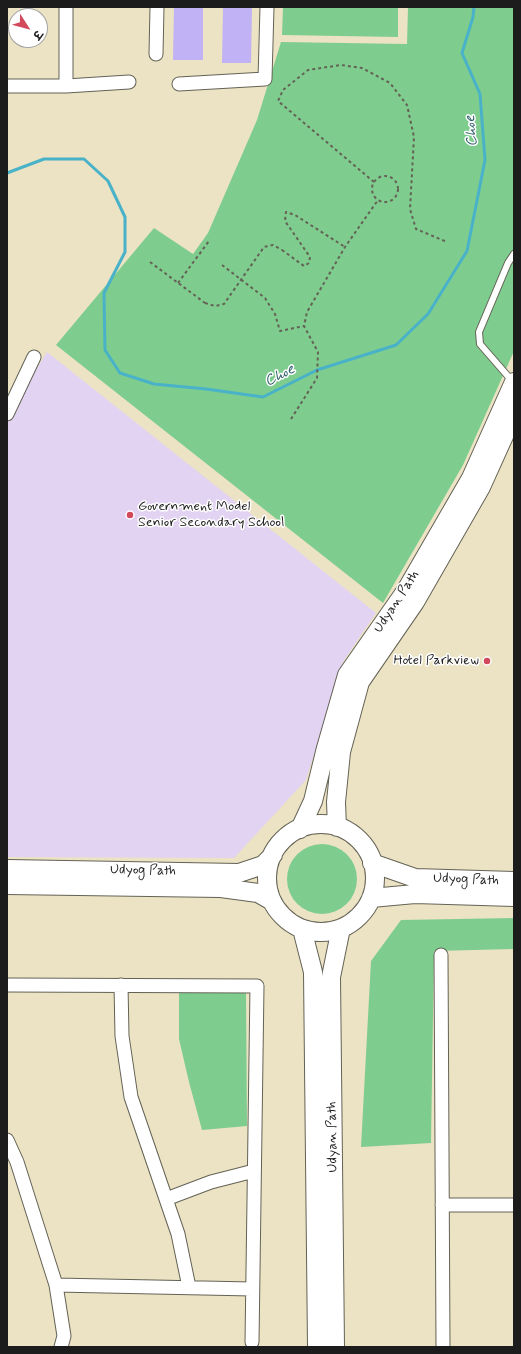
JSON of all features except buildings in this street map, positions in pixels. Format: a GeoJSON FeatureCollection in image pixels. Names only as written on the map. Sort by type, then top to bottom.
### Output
{"type":"FeatureCollection","features":[{"type":"Feature","properties":{"kind":"main road","name":"Udyan Path"},"geometry":{"type":"LineString","coordinates":[[300,829],[313,800],[326,748],[348,676],[405,592],[471,478],[514,383]]}},
{"type":"Feature","properties":{"kind":"main road","name":"Udyan Path"},"geometry":{"type":"LineString","coordinates":[[337,827],[336,802],[341,752],[360,682],[415,602],[481,487],[514,414]]}},
{"type":"Feature","properties":{"kind":"main road"},"geometry":{"type":"LineString","coordinates":[[318,825],[337,827],[349,832],[367,851],[372,863],[375,881],[371,898],[362,913],[356,919],[341,928],[321,932],[302,929],[287,921],[276,909],[272,901],[268,890],[267,878],[273,855],[281,842],[300,829],[318,825]]}},
{"type":"Feature","properties":{"kind":"main road","name":"Udyog Path"},"geometry":{"type":"LineString","coordinates":[[7,869],[239,873],[263,866],[273,855]]}},
{"type":"Feature","properties":{"kind":"main road","name":"Udyog Path"},"geometry":{"type":"LineString","coordinates":[[372,863],[415,878],[514,881]]}},
{"type":"Feature","properties":{"kind":"main road","name":"Udyog Path"},"geometry":{"type":"LineString","coordinates":[[7,885],[221,888],[258,893],[272,901]]}},
{"type":"Feature","properties":{"kind":"main road","name":"Udyog Path"},"geometry":{"type":"LineString","coordinates":[[371,898],[415,894],[514,897]]}},
{"type":"Feature","properties":{"kind":"main road","name":"Udyan Path"},"geometry":{"type":"LineString","coordinates":[[335,1347],[331,977],[341,928]]}},
{"type":"Feature","properties":{"kind":"main road","name":"Udyan Path"},"geometry":{"type":"LineString","coordinates":[[302,929],[313,972],[317,1347]]}},
{"type":"Feature","properties":{"kind":"street"},"geometry":{"type":"LineString","coordinates":[[66,7],[66,86]]}},
{"type":"Feature","properties":{"kind":"street"},"geometry":{"type":"LineString","coordinates":[[156,54],[157,7]]}},
{"type":"Feature","properties":{"kind":"street"},"geometry":{"type":"LineString","coordinates":[[179,84],[264,79],[268,7]]}},
{"type":"Feature","properties":{"kind":"street"},"geometry":{"type":"LineString","coordinates":[[7,86],[66,86],[129,82]]}},
{"type":"Feature","properties":{"kind":"street"},"geometry":{"type":"LineString","coordinates":[[7,414],[34,357]]}},
{"type":"Feature","properties":{"kind":"street"},"geometry":{"type":"LineString","coordinates":[[441,954],[443,1347]]}},
{"type":"Feature","properties":{"kind":"street"},"geometry":{"type":"LineString","coordinates":[[7,985],[257,986],[252,1342]]}},
{"type":"Feature","properties":{"kind":"street"},"geometry":{"type":"LineString","coordinates":[[122,985],[122,1036],[131,1097],[178,1234],[189,1288]]}},
{"type":"Feature","properties":{"kind":"street"},"geometry":{"type":"LineString","coordinates":[[7,1140],[17,1162],[56,1285],[64,1336],[61,1347]]}},
{"type":"Feature","properties":{"kind":"street"},"geometry":{"type":"LineString","coordinates":[[166,1200],[211,1182],[254,1171]]}},
{"type":"Feature","properties":{"kind":"street"},"geometry":{"type":"LineString","coordinates":[[442,1205],[514,1205]]}},
{"type":"Feature","properties":{"kind":"street"},"geometry":{"type":"LineString","coordinates":[[56,1285],[252,1289]]}},
{"type":"Feature","properties":{"kind":"lane"},"geometry":{"type":"LineString","coordinates":[[514,254],[508,262],[479,332],[480,344],[514,383]]}},
{"type":"Feature","properties":{"kind":"path"},"geometry":{"type":"LineString","coordinates":[[374,182],[278,101],[283,90],[308,70],[341,65],[362,68],[390,83],[407,105],[414,137],[410,209],[416,229],[447,242]]}},
{"type":"Feature","properties":{"kind":"path"},"geometry":{"type":"LineString","coordinates":[[381,177],[390,177],[398,187],[394,199],[386,202],[378,200],[373,194],[372,190],[374,182],[381,177]]}},
{"type":"Feature","properties":{"kind":"path"},"geometry":{"type":"LineString","coordinates":[[291,419],[317,378],[318,352],[304,326],[307,312],[344,248],[378,200]]}},
{"type":"Feature","properties":{"kind":"path"},"geometry":{"type":"LineString","coordinates":[[150,262],[205,303],[215,306],[224,304],[264,247],[273,245],[304,266],[309,263],[310,257],[285,221],[286,212],[295,215],[344,248]]}},
{"type":"Feature","properties":{"kind":"path"},"geometry":{"type":"LineString","coordinates":[[178,283],[210,241]]}},
{"type":"Feature","properties":{"kind":"path"},"geometry":{"type":"LineString","coordinates":[[222,265],[265,298],[275,314],[280,331],[304,326]]}},
{"type":"Feature","properties":{"kind":"shaded area","name":"Government Model Senior Secondary School"},"geometry":{"type":"Polygon","coordinates":[[[47,352],[376,613],[343,662],[306,780],[234,858],[7,857],[7,417],[47,352]]]}},
{"type":"Feature","properties":{"kind":"green space"},"geometry":{"type":"Polygon","coordinates":[[[283,7],[398,7],[398,37],[282,35],[283,7]]]}},
{"type":"Feature","properties":{"kind":"green space"},"geometry":{"type":"Polygon","coordinates":[[[408,7],[514,7],[514,351],[463,465],[383,603],[56,345],[154,228],[193,254],[208,233],[257,120],[281,42],[407,44],[408,7]]]}},
{"type":"Feature","properties":{"kind":"green space"},"geometry":{"type":"Polygon","coordinates":[[[315,844],[329,844],[342,850],[351,859],[355,865],[357,879],[355,893],[347,904],[336,912],[329,914],[315,914],[308,912],[297,904],[289,893],[287,886],[287,872],[289,865],[297,854],[308,846],[315,844]]]}},
{"type":"Feature","properties":{"kind":"green space"},"geometry":{"type":"Polygon","coordinates":[[[514,918],[514,949],[434,951],[431,1143],[361,1147],[371,961],[401,920],[514,918]]]}},
{"type":"Feature","properties":{"kind":"green space"},"geometry":{"type":"Polygon","coordinates":[[[179,993],[246,993],[247,1126],[202,1130],[179,1039],[179,993]]]}},
{"type":"Feature","properties":{"kind":"waterway","name":"Choe"},"geometry":{"type":"LineString","coordinates":[[7,173],[44,159],[84,159],[108,181],[125,217],[125,252],[104,293],[105,350],[120,373],[154,384],[263,397],[317,370],[396,345],[428,314],[467,251],[485,160],[480,94],[462,53],[473,17],[474,7]]}},
{"type":"Feature","properties":{"kind":"place","name":"Government Model Senior Secondary School"},"geometry":{"type":"Point","coordinates":[130,515]}},
{"type":"Feature","properties":{"kind":"place","name":"Hotel Parkview"},"geometry":{"type":"Point","coordinates":[487,661]}}]}
